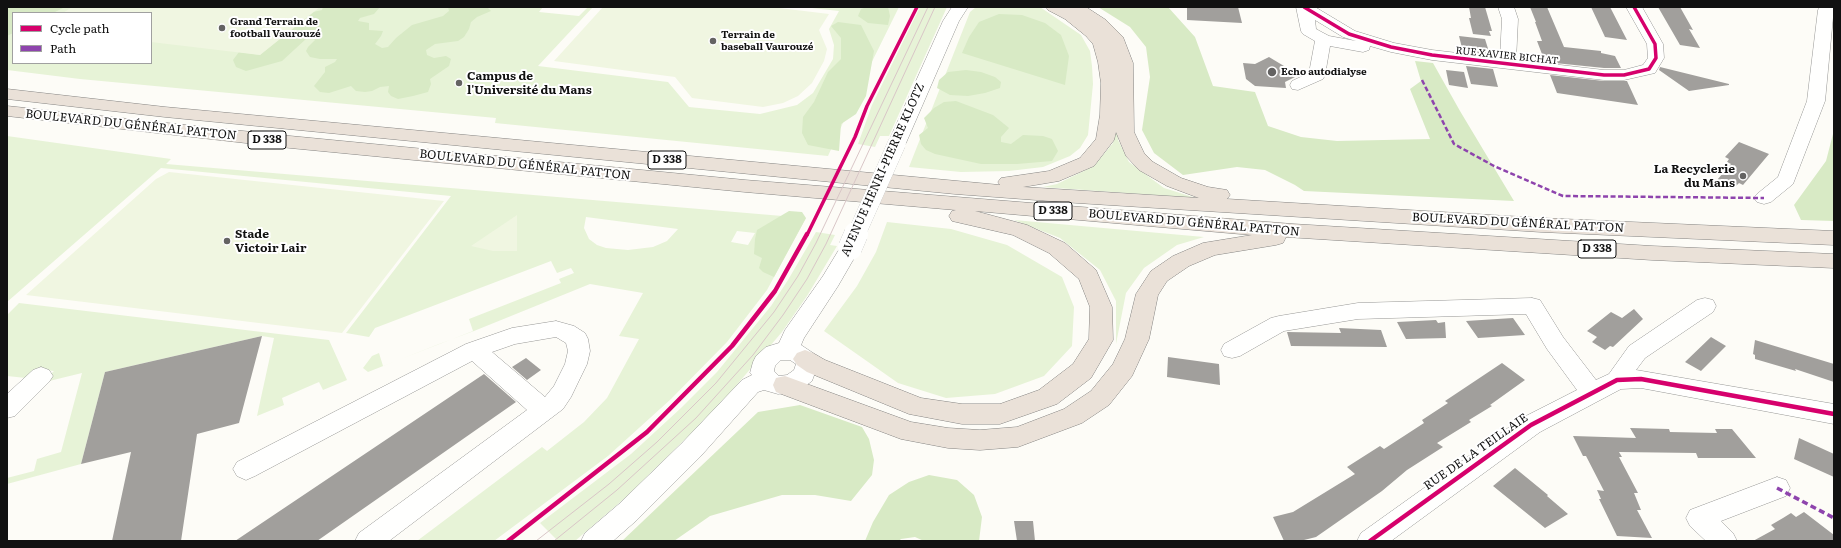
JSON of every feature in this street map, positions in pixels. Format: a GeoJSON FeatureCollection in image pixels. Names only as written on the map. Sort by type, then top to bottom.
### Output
{"type":"FeatureCollection","features":[{"type":"Feature","properties":{"kind":"highway","name":"D 338"},"geometry":{"type":"LineString","coordinates":[[955,188],[1052,177],[1086,162],[1105,140],[1109,115],[1110,83],[1107,62],[1101,44],[1086,28],[1071,16],[1054,7]]}},
{"type":"Feature","properties":{"kind":"highway","name":"D 338"},"geometry":{"type":"LineString","coordinates":[[1075,7],[1100,23],[1117,41],[1124,63],[1125,132],[1136,156],[1146,166],[1174,182],[1205,193],[1233,197],[1281,202],[1494,216],[1541,225]]}},
{"type":"Feature","properties":{"kind":"highway","name":"BOULEVARD DU GÉNÉRAL PATTON"},"geometry":{"type":"LineString","coordinates":[[7,94],[165,112],[955,188],[1092,198],[1541,225],[1834,238]]}},
{"type":"Feature","properties":{"kind":"highway","name":"BOULEVARD DU GÉNÉRAL PATTON"},"geometry":{"type":"LineString","coordinates":[[7,111],[75,120],[745,186],[1285,230],[1652,253],[1834,260]]}},
{"type":"Feature","properties":{"kind":"highway"},"geometry":{"type":"LineString","coordinates":[[7,120],[43,123],[75,120]]}},
{"type":"Feature","properties":{"kind":"highway","name":"D 338"},"geometry":{"type":"LineString","coordinates":[[745,186],[783,198],[974,218],[1020,230],[1057,248],[1088,275],[1101,307],[1101,340],[1082,371],[1048,397],[1000,414],[962,414],[918,407],[816,366],[796,355]]}},
{"type":"Feature","properties":{"kind":"highway","name":"D 338"},"geometry":{"type":"LineString","coordinates":[[775,382],[910,432],[948,438],[980,440],[1018,436],[1073,416],[1100,398],[1123,369],[1137,339],[1147,294],[1159,276],[1181,260],[1211,248],[1279,238],[1361,235]]}},
{"type":"Feature","properties":{"kind":"street","name":"AVENUE HENRI-PIERRE KLOTZ"},"geometry":{"type":"LineString","coordinates":[[594,541],[628,512],[692,450],[750,386],[775,382],[793,383],[804,375],[807,370],[796,355],[792,336],[831,281],[850,248],[951,21],[960,7]]}},
{"type":"Feature","properties":{"kind":"street","name":"RUE XAVIER BICHAT"},"geometry":{"type":"LineString","coordinates":[[1304,7],[1349,34],[1391,47],[1432,55],[1604,75],[1624,75],[1649,69],[1656,58],[1655,44],[1634,7]]}},
{"type":"Feature","properties":{"kind":"street","name":"RUE XAVIER BICHAT"},"geometry":{"type":"LineString","coordinates":[[1304,7],[1309,31],[1322,39],[1360,47],[1391,47]]}},
{"type":"Feature","properties":{"kind":"street"},"geometry":{"type":"LineString","coordinates":[[1506,7],[1510,19],[1508,63]]}},
{"type":"Feature","properties":{"kind":"street"},"geometry":{"type":"LineString","coordinates":[[1764,198],[1786,180],[1816,101],[1826,10],[1829,7]]}},
{"type":"Feature","properties":{"kind":"street"},"geometry":{"type":"LineString","coordinates":[[1298,85],[1317,75],[1322,39]]}},
{"type":"Feature","properties":{"kind":"street"},"geometry":{"type":"LineString","coordinates":[[1232,350],[1279,324],[1358,311],[1532,306],[1555,343],[1592,392]]}},
{"type":"Feature","properties":{"kind":"street"},"geometry":{"type":"LineString","coordinates":[[1617,380],[1637,352],[1705,306]]}},
{"type":"Feature","properties":{"kind":"street"},"geometry":{"type":"LineString","coordinates":[[246,469],[474,350],[528,332],[556,329],[572,335],[577,339],[579,345],[576,364],[563,391],[555,402],[545,411],[368,541]]}},
{"type":"Feature","properties":{"kind":"street"},"geometry":{"type":"LineString","coordinates":[[474,350],[545,411]]}},
{"type":"Feature","properties":{"kind":"street"},"geometry":{"type":"LineString","coordinates":[[775,382],[762,374],[764,362],[774,353],[796,355]]}},
{"type":"Feature","properties":{"kind":"street"},"geometry":{"type":"LineString","coordinates":[[7,409],[41,376]]}},
{"type":"Feature","properties":{"kind":"street","name":"RUE DE LA TEILLAIE"},"geometry":{"type":"LineString","coordinates":[[1370,541],[1531,425],[1617,380],[1641,379],[1834,414]]}},
{"type":"Feature","properties":{"kind":"street"},"geometry":{"type":"LineString","coordinates":[[1724,541],[1699,518],[1777,488]]}},
{"type":"Feature","properties":{"kind":"green space","name":"Campus de l'Université du Mans"},"geometry":{"type":"Polygon","coordinates":[[[7,7],[543,7],[539,12],[579,16],[588,7],[593,7],[538,66],[668,82],[689,107],[760,114],[797,105],[813,93],[833,59],[834,45],[829,29],[839,11],[803,7],[899,7],[856,94],[828,156],[495,123],[496,118],[80,79],[7,70],[7,7]]]}},
{"type":"Feature","properties":{"kind":"green space"},"geometry":{"type":"Polygon","coordinates":[[[7,7],[65,7],[55,12],[12,12],[12,34],[7,36],[7,7]]]}},
{"type":"Feature","properties":{"kind":"green space","name":"Grand Terrain de football Vaurouzé"},"geometry":{"type":"Polygon","coordinates":[[[72,7],[320,7],[260,55],[152,42],[152,12],[64,12],[72,7]]]}},
{"type":"Feature","properties":{"kind":"green space"},"geometry":{"type":"Polygon","coordinates":[[[323,7],[380,7],[374,14],[360,18],[358,21],[369,23],[369,30],[383,31],[375,44],[382,48],[388,47],[396,38],[412,25],[443,16],[449,11],[448,7],[487,7],[491,11],[477,17],[471,22],[464,37],[458,41],[435,44],[426,50],[427,55],[434,58],[446,56],[451,59],[449,66],[430,79],[431,84],[428,92],[413,96],[398,99],[391,96],[388,92],[389,86],[380,87],[372,91],[365,92],[356,91],[351,86],[329,93],[320,92],[314,86],[325,72],[325,67],[335,62],[337,59],[320,59],[310,57],[306,51],[315,40],[313,38],[307,38],[282,61],[246,71],[236,67],[233,60],[239,52],[260,55],[313,12],[322,10],[323,7]]]}},
{"type":"Feature","properties":{"kind":"green space"},"geometry":{"type":"Polygon","coordinates":[[[603,7],[771,7],[829,14],[819,30],[827,49],[824,61],[812,83],[798,96],[783,103],[763,107],[692,98],[675,77],[554,61],[603,7]]]}},
{"type":"Feature","properties":{"kind":"green space"},"geometry":{"type":"Polygon","coordinates":[[[867,7],[888,7],[890,16],[888,25],[868,23],[858,16],[861,9],[867,7]]]}},
{"type":"Feature","properties":{"kind":"green space"},"geometry":{"type":"Polygon","coordinates":[[[920,7],[947,7],[889,136],[880,136],[875,147],[858,144],[872,105],[920,7]]]}},
{"type":"Feature","properties":{"kind":"green space"},"geometry":{"type":"Polygon","coordinates":[[[976,7],[1040,7],[1081,35],[1090,51],[1093,84],[1088,135],[1080,148],[1070,156],[1043,167],[1009,171],[961,172],[909,167],[970,12],[976,7]]]}},
{"type":"Feature","properties":{"kind":"green space"},"geometry":{"type":"Polygon","coordinates":[[[1098,7],[1168,7],[1195,37],[1213,86],[1255,92],[1268,126],[1301,137],[1337,141],[1430,139],[1410,89],[1421,81],[1415,61],[1433,63],[1514,201],[1304,191],[1265,170],[1237,167],[1183,175],[1154,153],[1142,130],[1150,77],[1146,47],[1130,27],[1098,7]]]}},
{"type":"Feature","properties":{"kind":"green space"},"geometry":{"type":"Polygon","coordinates":[[[999,14],[1022,15],[1045,23],[1061,35],[1069,56],[1065,85],[962,53],[969,37],[979,22],[999,14]]]}},
{"type":"Feature","properties":{"kind":"green space"},"geometry":{"type":"Polygon","coordinates":[[[838,22],[861,25],[874,51],[866,96],[856,114],[841,124],[839,151],[808,145],[802,133],[803,117],[814,102],[828,72],[841,59],[841,38],[831,26],[838,22]]]}},
{"type":"Feature","properties":{"kind":"green space"},"geometry":{"type":"Polygon","coordinates":[[[966,70],[981,72],[995,77],[1001,82],[1000,88],[985,93],[968,96],[950,95],[937,88],[939,80],[948,72],[966,70]]]}},
{"type":"Feature","properties":{"kind":"green space"},"geometry":{"type":"Polygon","coordinates":[[[956,101],[993,115],[1009,128],[1001,137],[1001,142],[1011,144],[1023,135],[1043,136],[1052,139],[1058,151],[1052,161],[1017,164],[981,164],[935,154],[926,150],[921,144],[919,135],[928,128],[924,118],[934,108],[944,102],[956,101]]]}},
{"type":"Feature","properties":{"kind":"green space"},"geometry":{"type":"Polygon","coordinates":[[[1116,117],[1118,140],[1129,162],[1164,188],[1196,198],[1043,187],[1057,184],[1094,166],[1113,143],[1116,117]]]}},
{"type":"Feature","properties":{"kind":"green space"},"geometry":{"type":"Polygon","coordinates":[[[1834,130],[1834,221],[1801,220],[1794,205],[1826,161],[1834,130]]]}},
{"type":"Feature","properties":{"kind":"green space"},"geometry":{"type":"Polygon","coordinates":[[[7,136],[171,159],[166,164],[806,218],[767,290],[727,342],[671,399],[608,456],[494,541],[417,541],[542,447],[547,451],[584,422],[607,398],[639,339],[619,336],[643,293],[590,284],[474,331],[452,339],[473,331],[469,319],[561,283],[559,279],[574,273],[571,268],[557,273],[551,261],[375,328],[369,337],[346,333],[451,196],[161,168],[7,302],[7,136]],[[586,217],[584,228],[589,239],[597,245],[606,248],[628,250],[653,247],[667,241],[678,229],[586,217]],[[737,231],[731,242],[748,245],[755,233],[737,231]]]}},
{"type":"Feature","properties":{"kind":"green space"},"geometry":{"type":"Polygon","coordinates":[[[169,172],[444,201],[342,333],[26,295],[156,179],[169,172]]]}},
{"type":"Feature","properties":{"kind":"green space"},"geometry":{"type":"Polygon","coordinates":[[[789,211],[802,212],[806,218],[774,277],[763,272],[759,268],[762,258],[754,254],[757,230],[789,211]]]}},
{"type":"Feature","properties":{"kind":"green space"},"geometry":{"type":"Polygon","coordinates":[[[517,215],[517,251],[493,251],[471,246],[517,215]]]}},
{"type":"Feature","properties":{"kind":"green space"},"geometry":{"type":"Polygon","coordinates":[[[1014,220],[1204,237],[1177,245],[1144,268],[1126,293],[1116,344],[1116,301],[1100,270],[1060,238],[1014,220]]]}},
{"type":"Feature","properties":{"kind":"green space"},"geometry":{"type":"Polygon","coordinates":[[[887,222],[951,229],[1007,245],[1062,277],[1074,307],[1072,346],[1044,376],[995,394],[946,398],[898,383],[824,331],[857,286],[876,252],[887,222]]]}},
{"type":"Feature","properties":{"kind":"green space"},"geometry":{"type":"Polygon","coordinates":[[[816,232],[835,235],[830,245],[837,246],[807,296],[782,332],[717,408],[625,498],[575,541],[558,541],[540,523],[631,454],[681,408],[717,372],[771,306],[816,232]]]}},
{"type":"Feature","properties":{"kind":"green space"},"geometry":{"type":"Polygon","coordinates":[[[19,303],[329,340],[347,380],[323,390],[319,382],[282,398],[284,405],[257,416],[274,338],[262,336],[105,372],[81,464],[7,484],[7,478],[34,471],[37,459],[61,452],[82,373],[41,383],[54,371],[36,369],[26,378],[7,376],[7,315],[19,303]]]}},
{"type":"Feature","properties":{"kind":"green space"},"geometry":{"type":"Polygon","coordinates":[[[379,353],[383,366],[368,372],[363,368],[372,356],[379,353]]]}},
{"type":"Feature","properties":{"kind":"green space"},"geometry":{"type":"Polygon","coordinates":[[[800,405],[862,427],[869,439],[874,460],[872,475],[851,501],[815,495],[782,495],[710,516],[674,541],[622,541],[758,412],[800,405]]]}},
{"type":"Feature","properties":{"kind":"green space"},"geometry":{"type":"Polygon","coordinates":[[[929,475],[957,480],[974,495],[982,517],[979,541],[924,541],[915,537],[901,539],[899,541],[865,541],[873,522],[889,495],[909,482],[929,475]]]}},
{"type":"Feature","properties":{"kind":"building"},"geometry":{"type":"Polygon","coordinates":[[[1187,7],[1238,7],[1242,23],[1187,20],[1187,7]]]}},
{"type":"Feature","properties":{"kind":"building"},"geometry":{"type":"Polygon","coordinates":[[[1469,7],[1485,7],[1492,31],[1489,31],[1491,36],[1473,34],[1469,18],[1471,18],[1469,7]]]}},
{"type":"Feature","properties":{"kind":"building"},"geometry":{"type":"Polygon","coordinates":[[[1530,7],[1547,7],[1564,47],[1601,51],[1601,53],[1615,56],[1621,68],[1604,68],[1545,62],[1537,41],[1542,41],[1530,7]]]}},
{"type":"Feature","properties":{"kind":"building"},"geometry":{"type":"Polygon","coordinates":[[[1591,7],[1610,7],[1627,40],[1605,37],[1591,7]]]}},
{"type":"Feature","properties":{"kind":"building"},"geometry":{"type":"Polygon","coordinates":[[[1658,7],[1680,7],[1693,30],[1689,29],[1700,48],[1680,45],[1658,7]]]}},
{"type":"Feature","properties":{"kind":"building"},"geometry":{"type":"Polygon","coordinates":[[[1459,36],[1485,39],[1490,55],[1463,52],[1459,36]]]}},
{"type":"Feature","properties":{"kind":"building"},"geometry":{"type":"Polygon","coordinates":[[[1269,57],[1299,75],[1285,82],[1286,88],[1255,86],[1246,79],[1243,63],[1255,64],[1269,57]]]}},
{"type":"Feature","properties":{"kind":"building"},"geometry":{"type":"Polygon","coordinates":[[[1466,66],[1493,69],[1498,87],[1471,84],[1466,66]]]}},
{"type":"Feature","properties":{"kind":"building"},"geometry":{"type":"Polygon","coordinates":[[[1660,67],[1729,85],[1689,91],[1659,70],[1660,67]]]}},
{"type":"Feature","properties":{"kind":"building"},"geometry":{"type":"Polygon","coordinates":[[[1446,70],[1464,72],[1468,88],[1449,85],[1446,70]]]}},
{"type":"Feature","properties":{"kind":"building"},"geometry":{"type":"Polygon","coordinates":[[[1550,75],[1604,81],[1627,81],[1638,105],[1557,93],[1550,75]]]}},
{"type":"Feature","properties":{"kind":"building"},"geometry":{"type":"Polygon","coordinates":[[[1739,142],[1769,154],[1743,185],[1739,183],[1735,187],[1717,180],[1731,164],[1727,162],[1729,159],[1725,157],[1739,142]]]}},
{"type":"Feature","properties":{"kind":"building"},"geometry":{"type":"Polygon","coordinates":[[[1634,309],[1643,319],[1613,347],[1610,346],[1605,350],[1592,342],[1597,337],[1587,331],[1611,312],[1622,318],[1634,309]]]}},
{"type":"Feature","properties":{"kind":"building"},"geometry":{"type":"Polygon","coordinates":[[[1513,318],[1525,335],[1478,338],[1466,321],[1513,318]]]}},
{"type":"Feature","properties":{"kind":"building"},"geometry":{"type":"Polygon","coordinates":[[[1436,320],[1438,323],[1445,322],[1446,338],[1406,339],[1397,322],[1436,320]]]}},
{"type":"Feature","properties":{"kind":"building"},"geometry":{"type":"Polygon","coordinates":[[[1339,328],[1381,330],[1387,347],[1291,346],[1287,332],[1341,333],[1339,328]]]}},
{"type":"Feature","properties":{"kind":"building"},"geometry":{"type":"Polygon","coordinates":[[[262,336],[239,423],[197,434],[181,541],[112,541],[131,452],[81,464],[105,372],[262,336]]]}},
{"type":"Feature","properties":{"kind":"building"},"geometry":{"type":"Polygon","coordinates":[[[1711,337],[1726,346],[1701,371],[1685,362],[1711,337]]]}},
{"type":"Feature","properties":{"kind":"building"},"geometry":{"type":"Polygon","coordinates":[[[1755,340],[1834,364],[1834,382],[1795,369],[1796,371],[1755,359],[1755,355],[1753,354],[1755,340]]]}},
{"type":"Feature","properties":{"kind":"building"},"geometry":{"type":"Polygon","coordinates":[[[1168,357],[1219,364],[1220,385],[1167,377],[1168,357]]]}},
{"type":"Feature","properties":{"kind":"building"},"geometry":{"type":"Polygon","coordinates":[[[526,358],[541,370],[527,380],[512,367],[526,358]]]}},
{"type":"Feature","properties":{"kind":"building"},"geometry":{"type":"Polygon","coordinates":[[[1502,363],[1525,380],[1490,405],[1492,406],[1469,420],[1471,422],[1437,443],[1443,447],[1407,470],[1382,491],[1316,537],[1300,541],[1284,541],[1273,517],[1293,512],[1355,474],[1347,467],[1380,446],[1384,449],[1424,423],[1422,420],[1448,403],[1445,401],[1502,363]]]}},
{"type":"Feature","properties":{"kind":"building"},"geometry":{"type":"Polygon","coordinates":[[[484,374],[516,402],[317,541],[235,541],[484,374]]]}},
{"type":"Feature","properties":{"kind":"building"},"geometry":{"type":"Polygon","coordinates":[[[1630,428],[1669,429],[1670,432],[1717,433],[1715,429],[1732,429],[1756,458],[1698,458],[1696,453],[1619,452],[1622,457],[1619,457],[1638,493],[1634,493],[1641,510],[1637,510],[1652,538],[1617,536],[1599,499],[1601,499],[1597,490],[1604,491],[1586,456],[1583,456],[1573,436],[1636,438],[1630,428]]]}},
{"type":"Feature","properties":{"kind":"building"},"geometry":{"type":"Polygon","coordinates":[[[1799,438],[1834,454],[1834,477],[1794,459],[1799,438]]]}},
{"type":"Feature","properties":{"kind":"building"},"geometry":{"type":"Polygon","coordinates":[[[1515,468],[1548,495],[1547,496],[1568,514],[1545,528],[1493,486],[1515,468]]]}},
{"type":"Feature","properties":{"kind":"building"},"geometry":{"type":"Polygon","coordinates":[[[1804,512],[1834,535],[1834,541],[1753,541],[1775,529],[1771,525],[1791,513],[1796,517],[1804,512]]]}},
{"type":"Feature","properties":{"kind":"building"},"geometry":{"type":"Polygon","coordinates":[[[1014,521],[1033,521],[1035,541],[1017,541],[1014,521]]]}},
{"type":"Feature","properties":{"kind":"tram line"},"geometry":{"type":"LineString","coordinates":[[536,541],[609,484],[657,442],[716,383],[774,312],[798,276],[816,243],[928,7]]}},
{"type":"Feature","properties":{"kind":"tram line"},"geometry":{"type":"LineString","coordinates":[[554,541],[617,490],[696,418],[753,355],[783,315],[807,279],[826,244],[935,7]]}},
{"type":"Feature","properties":{"kind":"marked path"},"geometry":{"type":"LineString","coordinates":[[1422,80],[1454,144],[1494,166],[1563,196],[1764,198]]}},
{"type":"Feature","properties":{"kind":"marked path"},"geometry":{"type":"LineString","coordinates":[[1777,488],[1834,518]]}},
{"type":"Feature","properties":{"kind":"cycle path"},"geometry":{"type":"LineString","coordinates":[[508,541],[647,432],[732,346],[775,291],[804,241],[855,137],[867,106],[917,7]]}},
{"type":"Feature","properties":{"kind":"cycle path"},"geometry":{"type":"LineString","coordinates":[[1304,7],[1349,34],[1391,47],[1432,55],[1604,75],[1624,75],[1649,69],[1656,58],[1655,44],[1634,7]]}},
{"type":"Feature","properties":{"kind":"cycle path"},"geometry":{"type":"LineString","coordinates":[[1370,541],[1531,425],[1617,380],[1641,379],[1834,414]]}},
{"type":"Feature","properties":{"kind":"place","name":"Grand Terrain de football Vaurouzé"},"geometry":{"type":"Point","coordinates":[222,28]}},
{"type":"Feature","properties":{"kind":"place","name":"Terrain de baseball Vaurouzé"},"geometry":{"type":"Point","coordinates":[713,41]}},
{"type":"Feature","properties":{"kind":"place","name":"Echo autodialyse"},"geometry":{"type":"Point","coordinates":[1272,72]}},
{"type":"Feature","properties":{"kind":"place","name":"Campus de l'Université du Mans"},"geometry":{"type":"Point","coordinates":[459,83]}},
{"type":"Feature","properties":{"kind":"place","name":"La Recyclerie du Mans"},"geometry":{"type":"Point","coordinates":[1743,176]}},
{"type":"Feature","properties":{"kind":"place","name":"Stade Victoir Lair"},"geometry":{"type":"Point","coordinates":[227,241]}}]}
